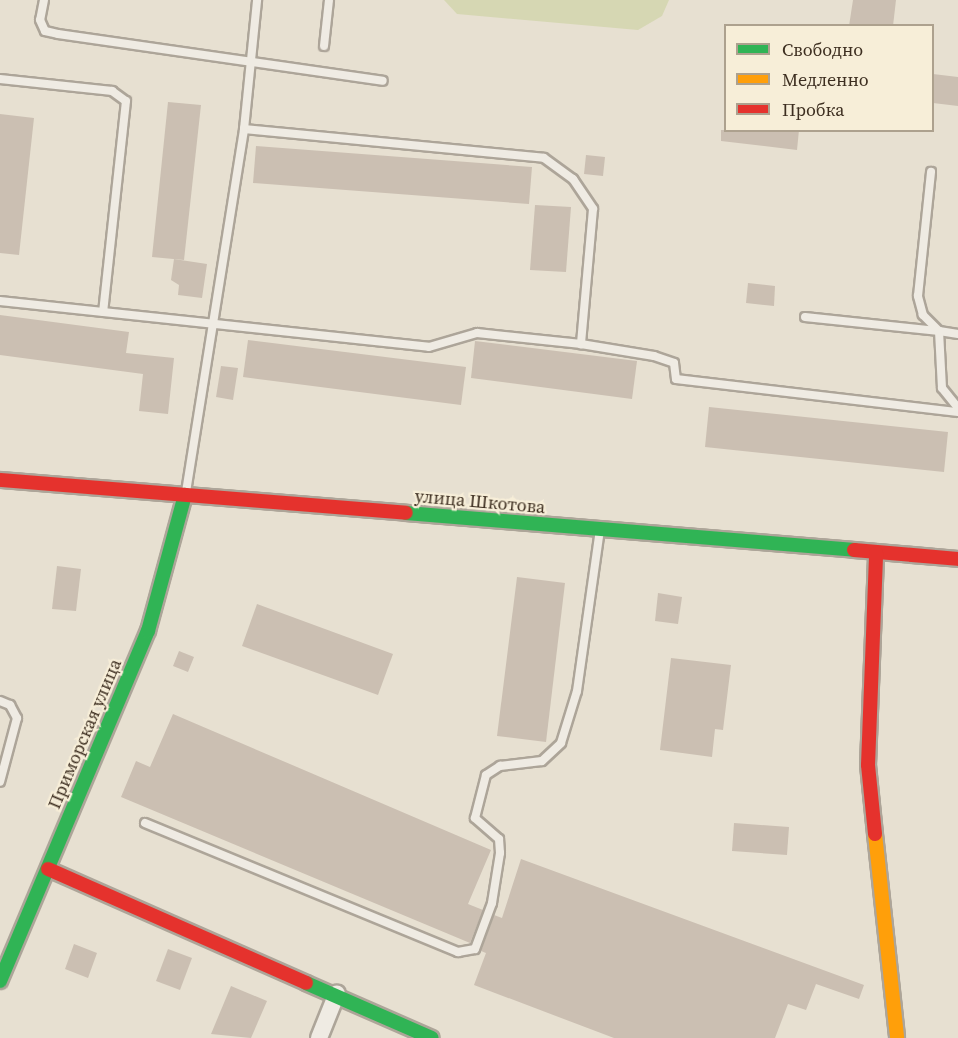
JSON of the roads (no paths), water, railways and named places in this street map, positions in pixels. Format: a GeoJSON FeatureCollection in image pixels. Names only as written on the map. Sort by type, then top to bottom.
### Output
{"type":"FeatureCollection","features":[{"type":"Feature","properties":{"kind":"street","name":"улица Шкотова"},"geometry":{"type":"LineString","coordinates":[[0,480],[958,560]]}},
{"type":"Feature","properties":{"kind":"street","name":"Приморская улица"},"geometry":{"type":"LineString","coordinates":[[0,981],[6,951],[48,869],[148,631],[185,495]]}},
{"type":"Feature","properties":{"kind":"street"},"geometry":{"type":"LineString","coordinates":[[876,553],[868,765],[897,1038]]}},
{"type":"Feature","properties":{"kind":"street"},"geometry":{"type":"LineString","coordinates":[[48,869],[337,993],[432,1038]]}},
{"type":"Feature","properties":{"kind":"street"},"geometry":{"type":"LineString","coordinates":[[319,1038],[337,993]]}},
{"type":"Feature","properties":{"kind":"lane"},"geometry":{"type":"LineString","coordinates":[[44,0],[40,20],[45,31],[383,81]]}},
{"type":"Feature","properties":{"kind":"lane"},"geometry":{"type":"LineString","coordinates":[[185,495],[208,325],[244,129],[248,61],[257,0]]}},
{"type":"Feature","properties":{"kind":"lane"},"geometry":{"type":"LineString","coordinates":[[324,46],[329,0]]}},
{"type":"Feature","properties":{"kind":"lane"},"geometry":{"type":"LineString","coordinates":[[0,80],[112,91],[126,101],[103,312]]}},
{"type":"Feature","properties":{"kind":"lane"},"geometry":{"type":"LineString","coordinates":[[244,129],[544,158],[573,179],[593,209],[581,344]]}},
{"type":"Feature","properties":{"kind":"lane"},"geometry":{"type":"LineString","coordinates":[[931,172],[918,296],[923,315],[939,331],[942,388],[958,410]]}},
{"type":"Feature","properties":{"kind":"lane"},"geometry":{"type":"LineString","coordinates":[[0,301],[429,347],[477,333],[581,344],[654,356],[674,363],[676,379],[958,410]]}},
{"type":"Feature","properties":{"kind":"lane"},"geometry":{"type":"LineString","coordinates":[[805,317],[958,334]]}},
{"type":"Feature","properties":{"kind":"lane"},"geometry":{"type":"LineString","coordinates":[[144,823],[458,952],[475,949],[492,903],[500,853],[500,839],[475,818],[486,775],[500,766],[542,760],[561,743],[577,691],[600,530]]}},
{"type":"Feature","properties":{"kind":"lane"},"geometry":{"type":"LineString","coordinates":[[0,701],[10,705],[17,718],[0,782]]}}]}
